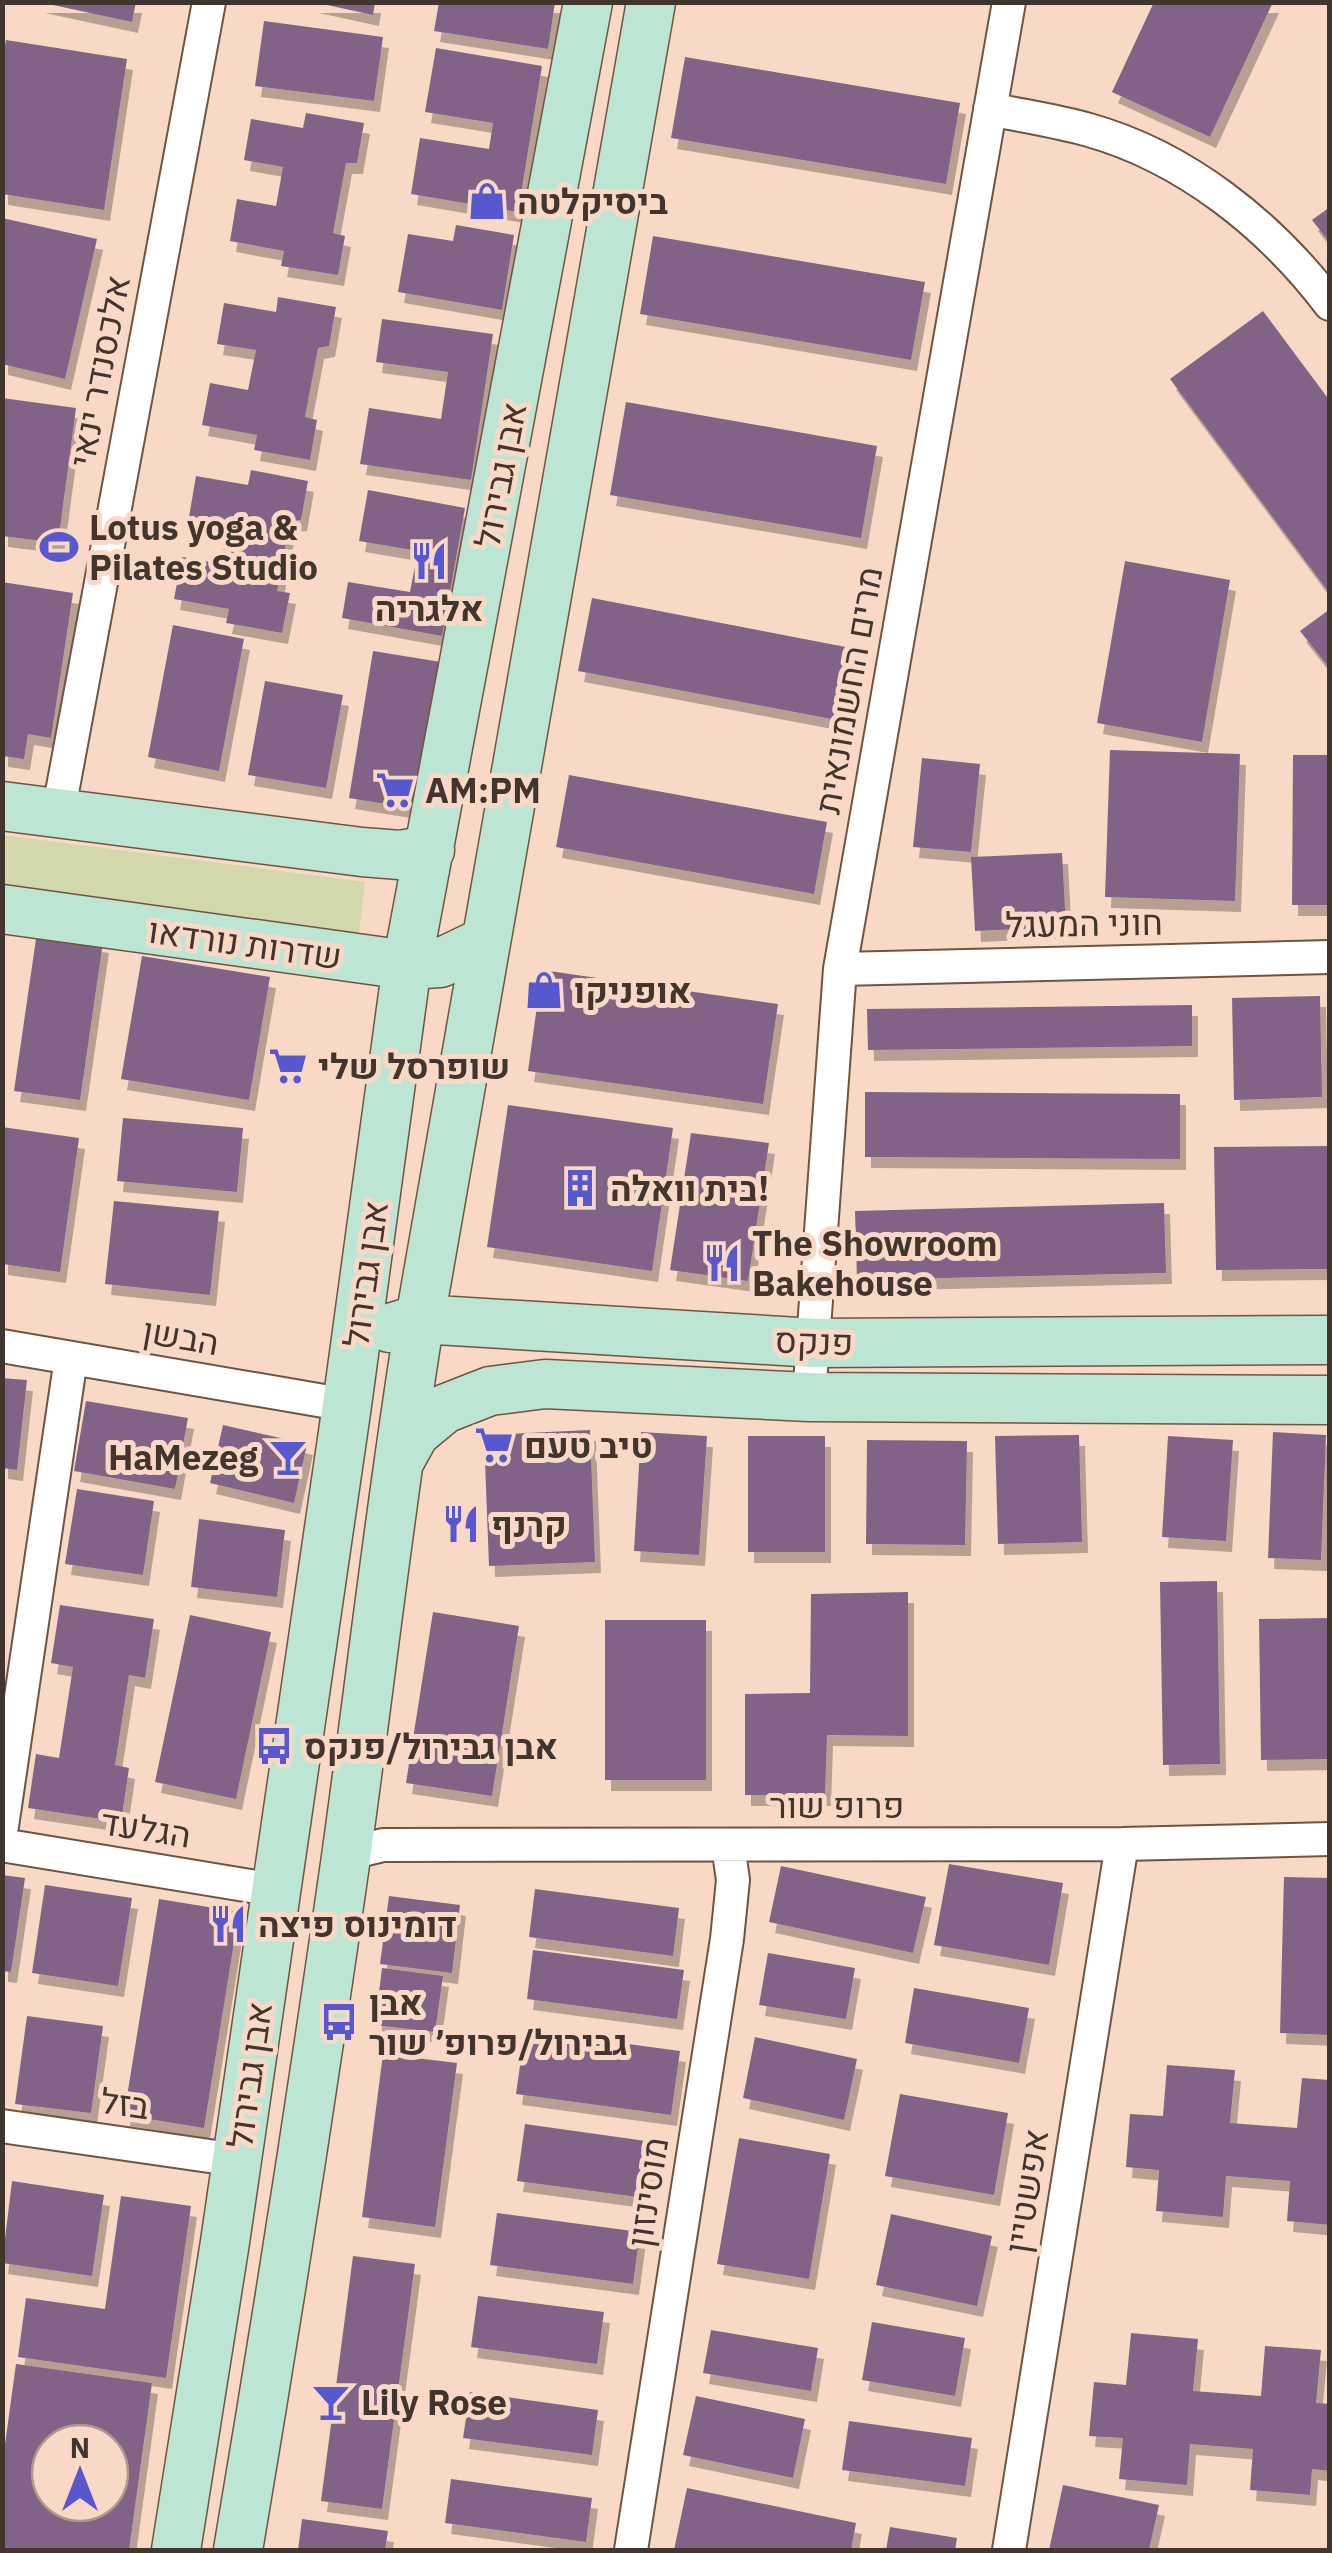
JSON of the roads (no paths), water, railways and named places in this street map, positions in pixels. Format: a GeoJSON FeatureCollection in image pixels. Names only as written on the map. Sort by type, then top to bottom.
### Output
{"type":"FeatureCollection","features":[{"type":"Feature","properties":{"kind":"main road","name":"אבן גבירול"},"geometry":{"type":"LineString","coordinates":[[176,2550],[237,2160],[407,965],[588,2]]}},
{"type":"Feature","properties":{"kind":"main road","name":"אבן גבירול"},"geometry":{"type":"LineString","coordinates":[[238,2550],[288,2255],[346,1854],[396,1467],[650,2]]}},
{"type":"Feature","properties":{"kind":"main road"},"geometry":{"type":"LineString","coordinates":[[2,806],[362,852],[400,855],[430,850]]}},
{"type":"Feature","properties":{"kind":"main road","name":"שדרות נורדאו"},"geometry":{"type":"LineString","coordinates":[[2,909],[407,965],[440,963],[484,942]]}},
{"type":"Feature","properties":{"kind":"main road","name":"פנקס"},"geometry":{"type":"LineString","coordinates":[[347,1404],[376,1341],[389,1328],[420,1319],[815,1343],[1330,1340]]}},
{"type":"Feature","properties":{"kind":"main road","name":"פנקס"},"geometry":{"type":"LineString","coordinates":[[396,1467],[415,1433],[428,1420],[464,1399],[510,1387],[584,1384],[809,1397],[1330,1400]]}},
{"type":"Feature","properties":{"kind":"street","name":"אלכסנדר ינאי"},"geometry":{"type":"LineString","coordinates":[[58,814],[208,2]]}},
{"type":"Feature","properties":{"kind":"street","name":"מרים החשמונאית"},"geometry":{"type":"LineString","coordinates":[[809,1397],[840,970],[1009,2]]}},
{"type":"Feature","properties":{"kind":"street"},"geometry":{"type":"LineString","coordinates":[[990,109],[1090,130],[1159,156],[1234,204],[1311,279],[1330,304]]}},
{"type":"Feature","properties":{"kind":"street","name":"חוני המעגל"},"geometry":{"type":"LineString","coordinates":[[840,970],[1330,957]]}},
{"type":"Feature","properties":{"kind":"street","name":"הבשן"},"geometry":{"type":"LineString","coordinates":[[2,1346],[347,1404]]}},
{"type":"Feature","properties":{"kind":"street"},"geometry":{"type":"LineString","coordinates":[[2,1826],[14,1671],[71,1358]]}},
{"type":"Feature","properties":{"kind":"street","name":"פרופ שור"},"geometry":{"type":"LineString","coordinates":[[346,1854],[384,1846],[1122,1844],[1330,1839]]}},
{"type":"Feature","properties":{"kind":"street","name":"אפשטיין"},"geometry":{"type":"LineString","coordinates":[[1008,2550],[1122,1844]]}},
{"type":"Feature","properties":{"kind":"street","name":"הגלעד"},"geometry":{"type":"LineString","coordinates":[[2,1845],[276,1890]]}},
{"type":"Feature","properties":{"kind":"street","name":"מוסינזון"},"geometry":{"type":"LineString","coordinates":[[631,2550],[727,1940],[733,1880],[728,1845]]}},
{"type":"Feature","properties":{"kind":"street","name":"בזל"},"geometry":{"type":"LineString","coordinates":[[2,2126],[237,2160]]}},
{"type":"Feature","properties":{"kind":"place","name":"ביסיקלטה"},"geometry":{"type":"Point","coordinates":[487,201]}},
{"type":"Feature","properties":{"kind":"place","name":"Lotus yoga & Pilates Studio"},"geometry":{"type":"Point","coordinates":[59,547]}},
{"type":"Feature","properties":{"kind":"place","name":"אלגריה"},"geometry":{"type":"Point","coordinates":[429,561]}},
{"type":"Feature","properties":{"kind":"place","name":"AM:PM"},"geometry":{"type":"Point","coordinates":[395,790]}},
{"type":"Feature","properties":{"kind":"place","name":"אופניקו"},"geometry":{"type":"Point","coordinates":[544,990]}},
{"type":"Feature","properties":{"kind":"place","name":"שופרסל שלי"},"geometry":{"type":"Point","coordinates":[288,1066]}},
{"type":"Feature","properties":{"kind":"place","name":"בית וואלה!"},"geometry":{"type":"Point","coordinates":[580,1188]}},
{"type":"Feature","properties":{"kind":"place","name":"The Showroom Bakehouse"},"geometry":{"type":"Point","coordinates":[722,1263]}},
{"type":"Feature","properties":{"kind":"place","name":"טיב טעם"},"geometry":{"type":"Point","coordinates":[494,1445]}},
{"type":"Feature","properties":{"kind":"place","name":"HaMezeg"},"geometry":{"type":"Point","coordinates":[288,1457]}},
{"type":"Feature","properties":{"kind":"place","name":"קרנף"},"geometry":{"type":"Point","coordinates":[461,1524]}},
{"type":"Feature","properties":{"kind":"place","name":"אבן גבירול/פנקס"},"geometry":{"type":"Point","coordinates":[274,1746]}},
{"type":"Feature","properties":{"kind":"place","name":"דומינוס פיצה"},"geometry":{"type":"Point","coordinates":[228,1924]}},
{"type":"Feature","properties":{"kind":"place","name":"אבן גבירול/פרופ׳ שור"},"geometry":{"type":"Point","coordinates":[339,2022]}},
{"type":"Feature","properties":{"kind":"place","name":"Lily Rose"},"geometry":{"type":"Point","coordinates":[331,2402]}}]}
